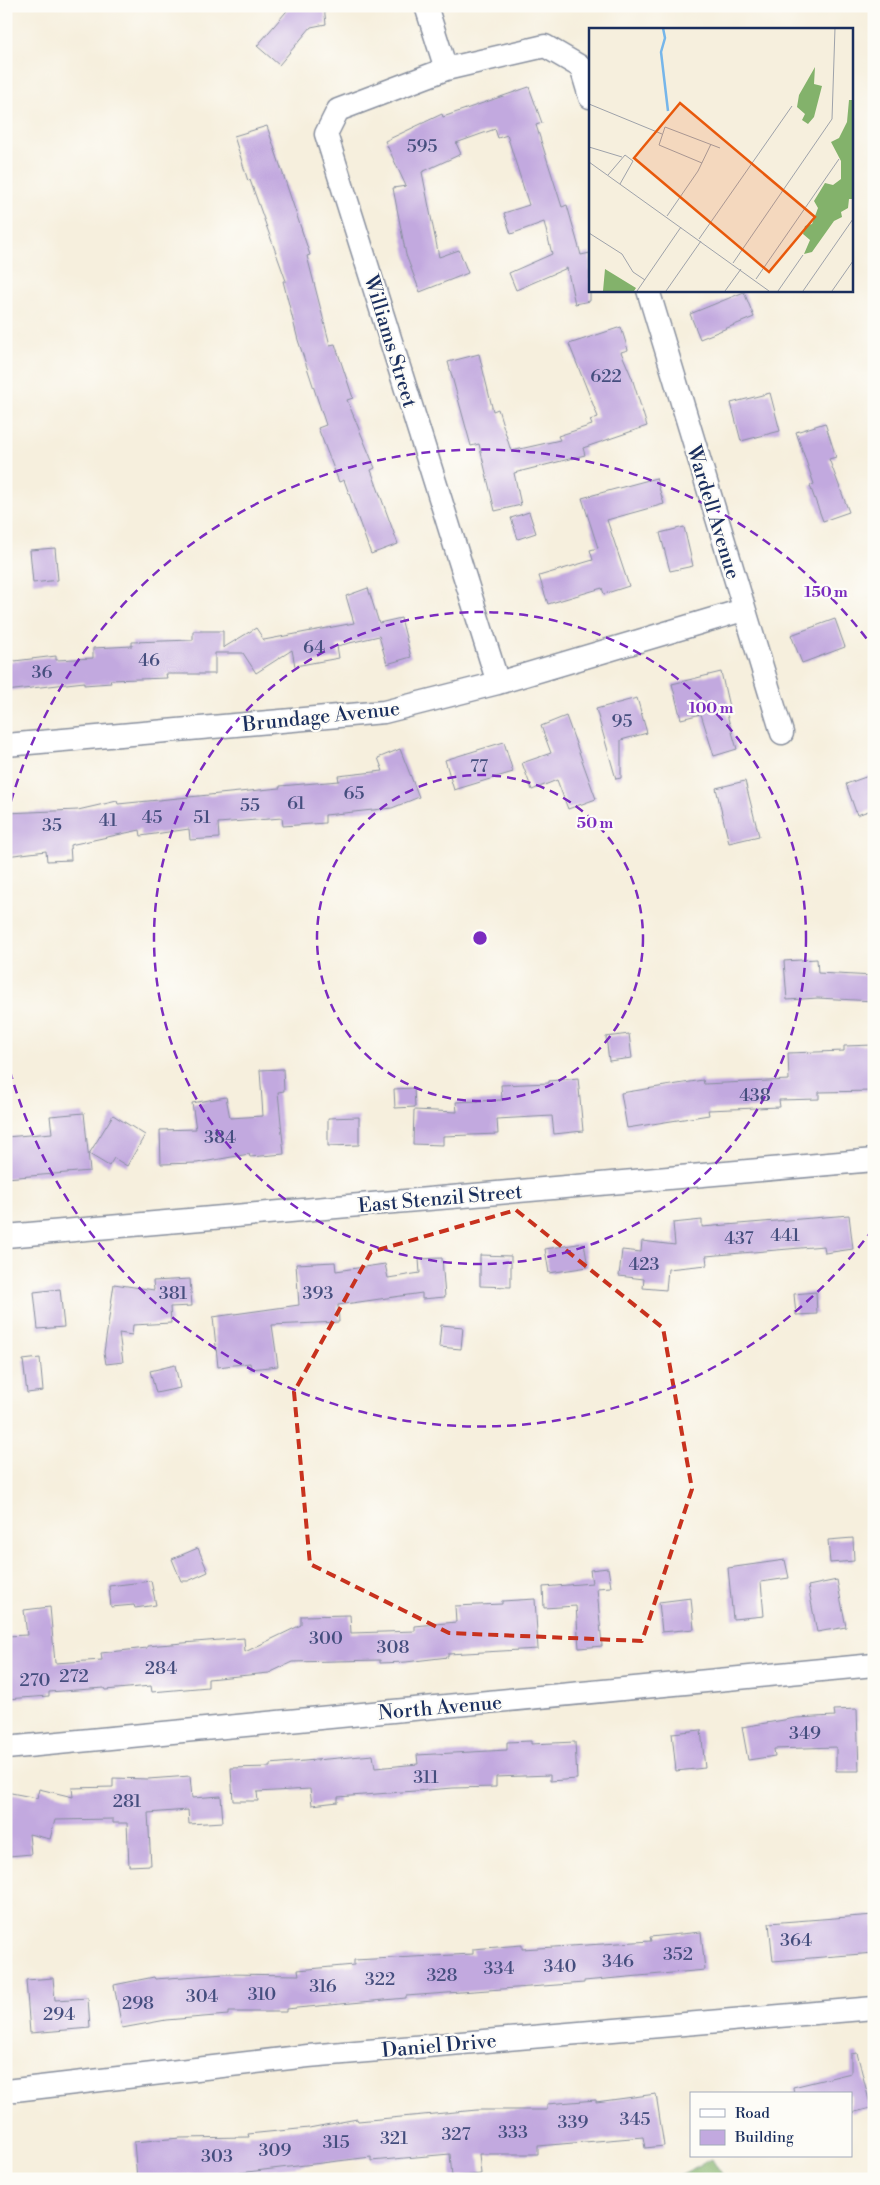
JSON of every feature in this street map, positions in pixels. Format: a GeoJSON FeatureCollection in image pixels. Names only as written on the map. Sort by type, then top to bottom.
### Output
{"type":"FeatureCollection","features":[{"type":"Feature","properties":{"kind":"street"},"geometry":{"type":"LineString","coordinates":[[426,6],[446,69],[545,46],[581,67],[589,95]]}},
{"type":"Feature","properties":{"kind":"street","name":"Williams Street"},"geometry":{"type":"LineString","coordinates":[[446,69],[338,110],[326,134],[498,683]]}},
{"type":"Feature","properties":{"kind":"street","name":"Wardell Avenue"},"geometry":{"type":"LineString","coordinates":[[648,291],[743,610],[782,733]]}},
{"type":"Feature","properties":{"kind":"street","name":"Brundage Avenue"},"geometry":{"type":"LineString","coordinates":[[6,745],[384,712],[498,683],[743,610]]}},
{"type":"Feature","properties":{"kind":"street","name":"East Stenzil Street"},"geometry":{"type":"LineString","coordinates":[[6,1236],[874,1160]]}},
{"type":"Feature","properties":{"kind":"street","name":"North Avenue"},"geometry":{"type":"LineString","coordinates":[[6,1748],[874,1665]]}},
{"type":"Feature","properties":{"kind":"street","name":"Daniel Drive"},"geometry":{"type":"LineString","coordinates":[[6,2092],[308,2056],[874,2008]]}},
{"type":"Feature","properties":{"kind":"highlighted area"},"geometry":{"type":"Polygon","coordinates":[[[516,1210],[663,1328],[692,1489],[642,1641],[449,1633],[310,1564],[294,1392],[371,1252],[516,1210]]]}},
{"type":"Feature","properties":{"kind":"green space"},"geometry":{"type":"Polygon","coordinates":[[[712,2159],[724,2179],[672,2179],[712,2159]]]}},
{"type":"Feature","properties":{"kind":"building"},"geometry":{"type":"Polygon","coordinates":[[[291,6],[324,6],[326,24],[311,27],[279,65],[257,46],[291,6]]]}},
{"type":"Feature","properties":{"kind":"building"},"geometry":{"type":"Polygon","coordinates":[[[529,87],[542,123],[536,125],[562,207],[567,205],[581,255],[589,253],[590,301],[575,304],[567,268],[516,290],[509,273],[552,254],[544,222],[511,234],[504,213],[529,205],[507,135],[498,138],[495,129],[456,143],[461,154],[422,172],[439,257],[459,250],[468,273],[420,292],[406,255],[393,188],[406,186],[385,141],[442,114],[443,117],[529,87]]]}},
{"type":"Feature","properties":{"kind":"building"},"geometry":{"type":"Polygon","coordinates":[[[267,126],[310,255],[307,256],[330,345],[335,344],[353,398],[347,400],[375,468],[371,470],[398,544],[371,554],[344,480],[339,482],[318,428],[326,425],[298,340],[283,281],[286,281],[250,180],[248,181],[234,136],[267,126]]]}},
{"type":"Feature","properties":{"kind":"building"},"geometry":{"type":"Polygon","coordinates":[[[744,292],[754,317],[700,339],[690,314],[744,292]]]}},
{"type":"Feature","properties":{"kind":"building"},"geometry":{"type":"Polygon","coordinates":[[[621,327],[628,350],[621,352],[632,378],[647,426],[583,448],[585,455],[514,473],[521,505],[495,511],[479,444],[471,446],[448,362],[479,354],[493,411],[498,409],[511,451],[560,440],[558,436],[592,425],[590,420],[598,417],[569,344],[621,327]]]}},
{"type":"Feature","properties":{"kind":"building"},"geometry":{"type":"Polygon","coordinates":[[[770,393],[780,431],[741,441],[731,403],[770,393]]]}},
{"type":"Feature","properties":{"kind":"building"},"geometry":{"type":"Polygon","coordinates":[[[825,423],[836,457],[829,459],[849,512],[823,521],[810,486],[814,484],[796,432],[825,423]]]}},
{"type":"Feature","properties":{"kind":"building"},"geometry":{"type":"Polygon","coordinates":[[[656,478],[664,504],[607,520],[629,586],[604,594],[602,588],[548,604],[539,576],[593,560],[590,550],[598,548],[582,498],[656,478]]]}},
{"type":"Feature","properties":{"kind":"building"},"geometry":{"type":"Polygon","coordinates":[[[529,512],[536,533],[518,539],[511,518],[529,512]]]}},
{"type":"Feature","properties":{"kind":"building"},"geometry":{"type":"Polygon","coordinates":[[[684,527],[693,566],[670,571],[660,533],[684,527]]]}},
{"type":"Feature","properties":{"kind":"building"},"geometry":{"type":"Polygon","coordinates":[[[55,548],[58,580],[33,583],[30,550],[55,548]]]}},
{"type":"Feature","properties":{"kind":"building"},"geometry":{"type":"Polygon","coordinates":[[[368,588],[379,623],[401,618],[411,657],[387,664],[379,636],[337,646],[339,658],[295,666],[292,650],[256,673],[243,653],[215,653],[215,674],[166,674],[167,678],[110,680],[111,683],[84,685],[84,682],[6,691],[6,662],[56,656],[56,660],[93,658],[93,648],[132,646],[132,642],[193,640],[193,631],[223,631],[223,648],[256,628],[264,640],[354,623],[346,596],[368,588]]]}},
{"type":"Feature","properties":{"kind":"building"},"geometry":{"type":"Polygon","coordinates":[[[835,619],[845,647],[802,663],[791,635],[835,619]]]}},
{"type":"Feature","properties":{"kind":"building"},"geometry":{"type":"Polygon","coordinates":[[[721,672],[729,707],[725,708],[737,749],[714,756],[701,714],[681,719],[672,684],[721,672]]]}},
{"type":"Feature","properties":{"kind":"building"},"geometry":{"type":"Polygon","coordinates":[[[637,698],[647,733],[621,740],[621,778],[616,779],[596,709],[637,698]]]}},
{"type":"Feature","properties":{"kind":"building"},"geometry":{"type":"Polygon","coordinates":[[[566,716],[596,799],[568,809],[557,780],[532,790],[522,763],[551,753],[541,726],[566,716]]]}},
{"type":"Feature","properties":{"kind":"building"},"geometry":{"type":"Polygon","coordinates":[[[504,742],[513,772],[454,790],[445,760],[504,742]]]}},
{"type":"Feature","properties":{"kind":"building"},"geometry":{"type":"Polygon","coordinates":[[[400,749],[419,797],[392,808],[325,815],[325,823],[283,826],[282,818],[218,823],[219,838],[190,840],[189,829],[141,836],[140,830],[70,845],[71,860],[47,861],[46,851],[6,856],[6,813],[78,810],[117,801],[118,804],[339,781],[338,776],[383,771],[378,758],[400,749]]]}},
{"type":"Feature","properties":{"kind":"building"},"geometry":{"type":"Polygon","coordinates":[[[874,774],[874,809],[857,815],[846,784],[874,774]]]}},
{"type":"Feature","properties":{"kind":"building"},"geometry":{"type":"Polygon","coordinates":[[[745,781],[759,836],[729,843],[716,788],[745,781]]]}},
{"type":"Feature","properties":{"kind":"building"},"geometry":{"type":"Polygon","coordinates":[[[817,959],[818,973],[874,976],[874,1001],[818,998],[787,1000],[784,961],[817,959]]]}},
{"type":"Feature","properties":{"kind":"building"},"geometry":{"type":"Polygon","coordinates":[[[629,1034],[632,1058],[609,1061],[606,1037],[629,1034]]]}},
{"type":"Feature","properties":{"kind":"building"},"geometry":{"type":"Polygon","coordinates":[[[874,1045],[874,1091],[819,1092],[819,1099],[779,1100],[780,1107],[708,1110],[709,1115],[627,1128],[621,1093],[703,1080],[704,1084],[789,1080],[788,1053],[844,1051],[844,1046],[874,1045]]]}},
{"type":"Feature","properties":{"kind":"building"},"geometry":{"type":"Polygon","coordinates":[[[283,1069],[284,1091],[278,1092],[284,1154],[250,1157],[249,1154],[197,1163],[161,1164],[160,1130],[196,1129],[192,1103],[226,1097],[230,1118],[263,1116],[260,1070],[283,1069]]]}},
{"type":"Feature","properties":{"kind":"building"},"geometry":{"type":"Polygon","coordinates":[[[578,1078],[583,1131],[554,1134],[552,1116],[497,1119],[498,1134],[443,1136],[443,1145],[413,1144],[414,1110],[457,1112],[456,1102],[502,1100],[501,1085],[549,1083],[549,1081],[578,1078]]]}},
{"type":"Feature","properties":{"kind":"building"},"geometry":{"type":"Polygon","coordinates":[[[414,1088],[415,1107],[395,1108],[394,1089],[414,1088]]]}},
{"type":"Feature","properties":{"kind":"building"},"geometry":{"type":"Polygon","coordinates":[[[84,1113],[90,1171],[6,1178],[6,1137],[52,1133],[50,1116],[84,1113]]]}},
{"type":"Feature","properties":{"kind":"building"},"geometry":{"type":"Polygon","coordinates":[[[113,1115],[145,1135],[127,1166],[114,1158],[109,1166],[89,1154],[113,1115]]]}},
{"type":"Feature","properties":{"kind":"building"},"geometry":{"type":"Polygon","coordinates":[[[359,1117],[359,1145],[328,1146],[328,1118],[359,1117]]]}},
{"type":"Feature","properties":{"kind":"building"},"geometry":{"type":"Polygon","coordinates":[[[849,1215],[853,1249],[825,1253],[824,1246],[706,1256],[707,1265],[668,1269],[666,1290],[643,1288],[644,1279],[619,1276],[622,1250],[641,1252],[642,1241],[675,1245],[673,1223],[702,1220],[702,1227],[849,1215]]]}},
{"type":"Feature","properties":{"kind":"building"},"geometry":{"type":"Polygon","coordinates":[[[584,1243],[588,1267],[549,1273],[545,1249],[584,1243]]]}},
{"type":"Feature","properties":{"kind":"building"},"geometry":{"type":"Polygon","coordinates":[[[480,1255],[511,1256],[511,1287],[480,1286],[480,1255]]]}},
{"type":"Feature","properties":{"kind":"building"},"geometry":{"type":"Polygon","coordinates":[[[442,1258],[445,1297],[422,1299],[422,1293],[338,1305],[339,1322],[272,1325],[278,1366],[251,1369],[250,1363],[218,1367],[213,1317],[299,1305],[296,1264],[335,1262],[336,1271],[385,1264],[388,1278],[420,1273],[419,1259],[442,1258]]]}},
{"type":"Feature","properties":{"kind":"building"},"geometry":{"type":"Polygon","coordinates":[[[190,1279],[192,1306],[170,1307],[171,1323],[133,1325],[132,1335],[119,1333],[123,1362],[106,1364],[104,1352],[114,1284],[154,1290],[153,1281],[190,1279]]]}},
{"type":"Feature","properties":{"kind":"building"},"geometry":{"type":"Polygon","coordinates":[[[60,1289],[64,1327],[38,1329],[34,1292],[60,1289]]]}},
{"type":"Feature","properties":{"kind":"building"},"geometry":{"type":"Polygon","coordinates":[[[816,1292],[817,1314],[796,1315],[794,1294],[816,1292]]]}},
{"type":"Feature","properties":{"kind":"building"},"geometry":{"type":"Polygon","coordinates":[[[441,1325],[463,1327],[461,1349],[439,1347],[441,1325]]]}},
{"type":"Feature","properties":{"kind":"building"},"geometry":{"type":"Polygon","coordinates":[[[40,1358],[43,1391],[27,1393],[23,1360],[40,1358]]]}},
{"type":"Feature","properties":{"kind":"building"},"geometry":{"type":"Polygon","coordinates":[[[175,1365],[180,1388],[156,1393],[150,1371],[175,1365]]]}},
{"type":"Feature","properties":{"kind":"building"},"geometry":{"type":"Polygon","coordinates":[[[853,1538],[854,1561],[830,1563],[828,1540],[853,1538]]]}},
{"type":"Feature","properties":{"kind":"building"},"geometry":{"type":"Polygon","coordinates":[[[198,1548],[208,1572],[188,1581],[181,1581],[172,1559],[198,1548]]]}},
{"type":"Feature","properties":{"kind":"building"},"geometry":{"type":"Polygon","coordinates":[[[785,1560],[789,1578],[761,1582],[764,1616],[733,1619],[728,1568],[785,1560]]]}},
{"type":"Feature","properties":{"kind":"building"},"geometry":{"type":"Polygon","coordinates":[[[608,1568],[611,1587],[597,1588],[602,1646],[579,1648],[576,1606],[544,1608],[543,1587],[592,1583],[590,1570],[608,1568]]]}},
{"type":"Feature","properties":{"kind":"building"},"geometry":{"type":"Polygon","coordinates":[[[837,1580],[846,1627],[817,1632],[808,1586],[837,1580]]]}},
{"type":"Feature","properties":{"kind":"building"},"geometry":{"type":"Polygon","coordinates":[[[151,1581],[156,1605],[135,1608],[134,1605],[111,1607],[109,1586],[151,1581]]]}},
{"type":"Feature","properties":{"kind":"building"},"geometry":{"type":"Polygon","coordinates":[[[691,1598],[694,1629],[662,1632],[659,1602],[691,1598]]]}},
{"type":"Feature","properties":{"kind":"building"},"geometry":{"type":"Polygon","coordinates":[[[535,1599],[538,1649],[448,1654],[448,1657],[406,1662],[380,1663],[380,1660],[292,1662],[269,1673],[208,1679],[208,1687],[152,1692],[151,1686],[105,1690],[104,1688],[49,1692],[49,1696],[6,1699],[6,1636],[27,1635],[24,1610],[50,1607],[55,1663],[102,1660],[101,1653],[147,1648],[147,1646],[244,1638],[245,1652],[301,1625],[301,1616],[350,1615],[351,1633],[415,1631],[415,1626],[456,1622],[455,1606],[502,1604],[502,1601],[535,1599]]]}},
{"type":"Feature","properties":{"kind":"building"},"geometry":{"type":"Polygon","coordinates":[[[857,1709],[859,1771],[836,1771],[836,1747],[774,1749],[775,1756],[748,1760],[742,1727],[796,1718],[835,1716],[834,1710],[857,1709]]]}},
{"type":"Feature","properties":{"kind":"building"},"geometry":{"type":"Polygon","coordinates":[[[701,1730],[705,1768],[676,1771],[672,1733],[701,1730]]]}},
{"type":"Feature","properties":{"kind":"building"},"geometry":{"type":"Polygon","coordinates":[[[531,1741],[531,1744],[575,1742],[577,1779],[550,1781],[550,1775],[496,1777],[496,1787],[453,1788],[338,1797],[338,1802],[312,1805],[310,1789],[257,1792],[258,1801],[233,1801],[231,1768],[270,1767],[270,1764],[373,1755],[375,1768],[418,1764],[417,1755],[507,1750],[507,1742],[531,1741]]]}},
{"type":"Feature","properties":{"kind":"building"},"geometry":{"type":"Polygon","coordinates":[[[190,1776],[192,1798],[221,1796],[223,1822],[189,1824],[188,1810],[148,1813],[151,1865],[129,1866],[127,1823],[113,1823],[113,1819],[55,1820],[50,1839],[29,1834],[31,1854],[9,1856],[6,1792],[37,1798],[39,1789],[73,1797],[72,1788],[113,1787],[113,1778],[148,1779],[190,1776]]]}},
{"type":"Feature","properties":{"kind":"building"},"geometry":{"type":"Polygon","coordinates":[[[874,1915],[874,1953],[773,1961],[769,1923],[874,1915]]]}},
{"type":"Feature","properties":{"kind":"building"},"geometry":{"type":"Polygon","coordinates":[[[701,1932],[705,1970],[584,1981],[584,1983],[406,1996],[406,1998],[286,2009],[286,2012],[228,2012],[228,2015],[166,2020],[122,2028],[114,1985],[154,1977],[155,1979],[225,1974],[299,1975],[298,1970],[354,1965],[354,1960],[473,1954],[473,1949],[522,1945],[522,1949],[651,1941],[650,1937],[701,1932]]]}},
{"type":"Feature","properties":{"kind":"building"},"geometry":{"type":"Polygon","coordinates":[[[53,1978],[55,2000],[88,1998],[90,2028],[30,2033],[26,1980],[53,1978]]]}},
{"type":"Feature","properties":{"kind":"building"},"geometry":{"type":"Polygon","coordinates":[[[857,2053],[871,2108],[852,2113],[852,2092],[794,2092],[793,2087],[851,2073],[851,2054],[857,2053]]]}},
{"type":"Feature","properties":{"kind":"building"},"geometry":{"type":"Polygon","coordinates":[[[656,2094],[664,2146],[645,2148],[643,2137],[538,2146],[538,2154],[479,2154],[481,2174],[452,2177],[450,2154],[371,2161],[371,2157],[239,2173],[183,2175],[183,2179],[137,2179],[134,2142],[180,2138],[249,2137],[248,2134],[309,2128],[357,2119],[358,2121],[477,2110],[547,2110],[547,2104],[596,2100],[596,2102],[656,2094]]]}}]}
